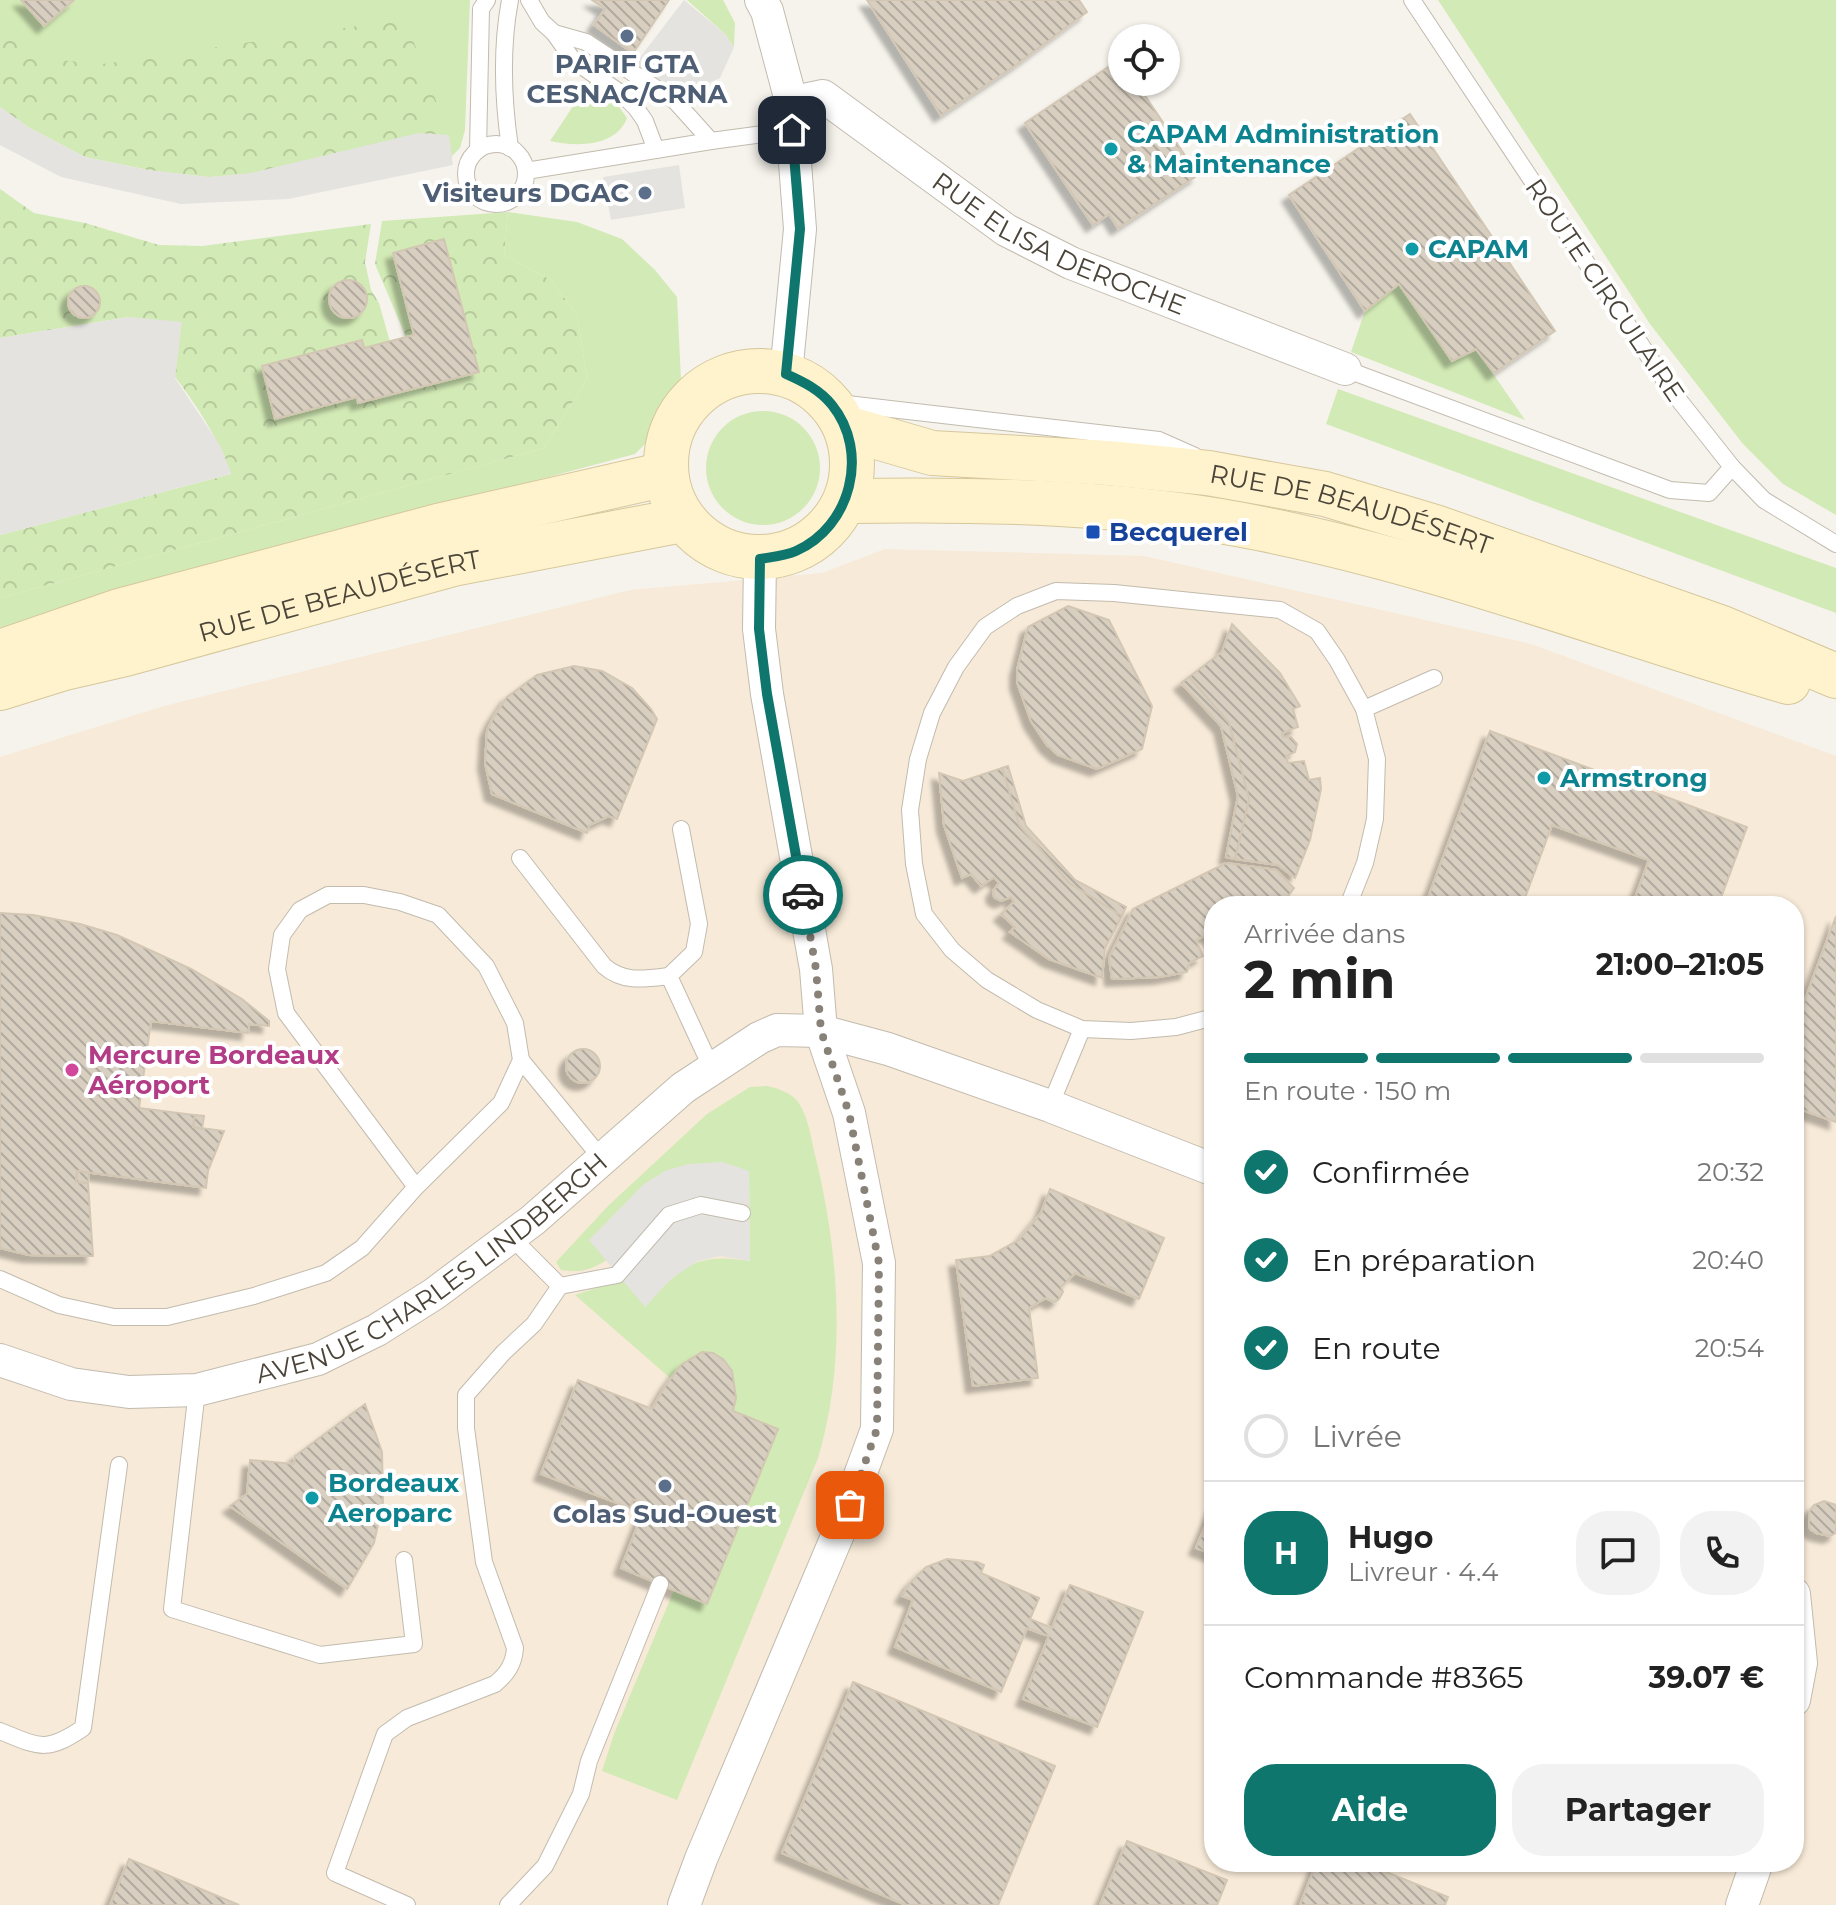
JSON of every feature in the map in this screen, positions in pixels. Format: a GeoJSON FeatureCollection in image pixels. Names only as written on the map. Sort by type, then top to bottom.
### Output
{"type":"FeatureCollection","features":[{"type":"Feature","properties":{"kind":"main road","name":"RUE DE BEAUDÉSERT"},"geometry":{"type":"LineString","coordinates":[[838,415],[853,464],[846,501],[826,531],[816,538],[795,552],[760,559],[717,549],[683,520],[671,498],[666,474],[669,437],[686,405],[715,381],[750,371],[786,374],[810,385],[838,415],[932,453],[1108,463],[1208,473],[1325,494],[1435,527],[1722,628],[1836,676]]}},
{"type":"Feature","properties":{"kind":"main road","name":"RUE DE BEAUDÉSERT"},"geometry":{"type":"LineString","coordinates":[[0,652],[52,632],[149,603],[438,526],[666,474]]}},
{"type":"Feature","properties":{"kind":"main road","name":"RUE DE BEAUDÉSERT"},"geometry":{"type":"LineString","coordinates":[[846,501],[932,499],[1101,508],[1260,528],[1402,563],[1836,696]]}},
{"type":"Feature","properties":{"kind":"main road","name":"RUE DE BEAUDÉSERT"},"geometry":{"type":"LineString","coordinates":[[0,688],[453,564],[683,520]]}},
{"type":"Feature","properties":{"kind":"street"},"geometry":{"type":"LineString","coordinates":[[761,0],[783,64],[791,117],[800,229],[786,374]]}},
{"type":"Feature","properties":{"kind":"street","name":"RUE ELISA DEROCHE"},"geometry":{"type":"LineString","coordinates":[[791,117],[823,96],[1006,230],[1071,263],[1345,369]]}},
{"type":"Feature","properties":{"kind":"street"},"geometry":{"type":"LineString","coordinates":[[684,1905],[841,1527],[877,1429],[879,1263],[849,1113],[821,1031],[816,969],[767,694],[759,629],[760,559]]}},
{"type":"Feature","properties":{"kind":"street","name":"AVENUE CHARLES LINDBERGH"},"geometry":{"type":"LineString","coordinates":[[0,1360],[71,1384],[129,1392],[197,1390],[318,1359],[377,1330],[434,1294],[511,1237],[683,1088],[759,1038],[777,1030],[821,1031],[888,1049],[1050,1106],[1204,1166]]}},
{"type":"Feature","properties":{"kind":"street"},"geometry":{"type":"LineString","coordinates":[[1742,1905],[1754,1872]]}},
{"type":"Feature","properties":{"kind":"lane"},"geometry":{"type":"LineString","coordinates":[[478,150],[481,9],[487,0]]}},
{"type":"Feature","properties":{"kind":"lane"},"geometry":{"type":"LineString","coordinates":[[510,0],[506,24],[505,114],[510,148]]}},
{"type":"Feature","properties":{"kind":"lane"},"geometry":{"type":"LineString","coordinates":[[529,0],[542,22],[573,60],[622,94],[636,108],[645,121],[656,150]]}},
{"type":"Feature","properties":{"kind":"lane","name":"ROUTE CIRCULAIRE"},"geometry":{"type":"LineString","coordinates":[[1412,0],[1671,390],[1732,467],[1764,500],[1836,544]]}},
{"type":"Feature","properties":{"kind":"lane"},"geometry":{"type":"LineString","coordinates":[[554,33],[586,42],[675,101],[711,141]]}},
{"type":"Feature","properties":{"kind":"lane"},"geometry":{"type":"LineString","coordinates":[[526,171],[711,141],[791,117]]}},
{"type":"Feature","properties":{"kind":"lane"},"geometry":{"type":"LineString","coordinates":[[499,144],[510,148],[519,154],[526,171],[525,182],[512,199],[492,204],[482,200],[468,184],[466,174],[471,157],[488,145],[499,144]]}},
{"type":"Feature","properties":{"kind":"lane"},"geometry":{"type":"LineString","coordinates":[[1345,369],[1670,490],[1709,493],[1732,467]]}},
{"type":"Feature","properties":{"kind":"lane"},"geometry":{"type":"LineString","coordinates":[[1204,1021],[1131,1031],[1082,1029],[1037,1010],[987,980],[952,950],[924,914],[914,864],[910,810],[918,759],[932,713],[956,667],[985,627],[1017,606],[1056,591],[1114,593],[1280,610],[1317,631],[1364,709],[1377,759],[1375,819],[1365,863],[1352,896]]}},
{"type":"Feature","properties":{"kind":"lane"},"geometry":{"type":"LineString","coordinates":[[1364,709],[1434,678]]}},
{"type":"Feature","properties":{"kind":"lane"},"geometry":{"type":"LineString","coordinates":[[520,858],[604,966],[617,977],[644,979],[669,976],[694,952],[699,924],[681,829]]}},
{"type":"Feature","properties":{"kind":"lane"},"geometry":{"type":"LineString","coordinates":[[416,1187],[286,1013],[277,969],[282,935],[300,910],[328,895],[364,895],[400,902],[438,915],[486,966],[515,1023],[521,1060],[602,1159]]}},
{"type":"Feature","properties":{"kind":"lane"},"geometry":{"type":"LineString","coordinates":[[669,976],[712,1069]]}},
{"type":"Feature","properties":{"kind":"lane"},"geometry":{"type":"LineString","coordinates":[[1050,1106],[1082,1029]]}},
{"type":"Feature","properties":{"kind":"lane"},"geometry":{"type":"LineString","coordinates":[[0,1279],[59,1305],[114,1317],[167,1317],[254,1296],[326,1273],[362,1248],[416,1187],[501,1103],[521,1060]]}},
{"type":"Feature","properties":{"kind":"lane"},"geometry":{"type":"LineString","coordinates":[[407,1905],[335,1873],[385,1734],[407,1718],[495,1684],[506,1675],[514,1659],[515,1648],[484,1562],[466,1428],[466,1395],[534,1324],[560,1286],[617,1275],[669,1215],[701,1205],[742,1213]]}},
{"type":"Feature","properties":{"kind":"lane"},"geometry":{"type":"LineString","coordinates":[[511,1237],[560,1286]]}},
{"type":"Feature","properties":{"kind":"lane"},"geometry":{"type":"LineString","coordinates":[[197,1390],[172,1609],[320,1655],[414,1644],[404,1560]]}},
{"type":"Feature","properties":{"kind":"lane"},"geometry":{"type":"LineString","coordinates":[[0,1731],[36,1745],[59,1743],[83,1728],[119,1465]]}},
{"type":"Feature","properties":{"kind":"lane"},"geometry":{"type":"LineString","coordinates":[[508,1905],[545,1866],[581,1794],[589,1761],[660,1584]]}},
{"type":"Feature","properties":{"kind":"shaded area"},"geometry":{"type":"Polygon","coordinates":[[[684,0],[725,34],[734,47],[720,78],[682,96],[635,64],[684,0]]]}},
{"type":"Feature","properties":{"kind":"shaded area"},"geometry":{"type":"Polygon","coordinates":[[[0,107],[28,127],[85,157],[148,170],[209,177],[251,173],[419,133],[449,135],[453,165],[288,199],[181,204],[61,177],[0,145],[0,107]]]}},
{"type":"Feature","properties":{"kind":"shaded area","name":"Visiteurs DGAC"},"geometry":{"type":"Polygon","coordinates":[[[679,165],[685,208],[611,220],[603,177],[679,165]]]}},
{"type":"Feature","properties":{"kind":"shaded area"},"geometry":{"type":"Polygon","coordinates":[[[129,317],[182,322],[175,378],[221,447],[231,474],[0,535],[0,338],[129,317]]]}},
{"type":"Feature","properties":{"kind":"shaded area"},"geometry":{"type":"Polygon","coordinates":[[[885,549],[1144,556],[1531,644],[1836,756],[1836,1905],[0,1905],[0,757],[164,706],[630,590],[822,573],[885,549]]]}},
{"type":"Feature","properties":{"kind":"shaded area"},"geometry":{"type":"Polygon","coordinates":[[[723,1162],[749,1171],[750,1261],[720,1256],[698,1261],[672,1278],[645,1307],[589,1240],[644,1184],[667,1170],[689,1164],[723,1162]]]}},
{"type":"Feature","properties":{"kind":"green space"},"geometry":{"type":"Polygon","coordinates":[[[0,0],[21,0],[44,26],[74,0],[470,0],[465,130],[460,148],[448,160],[209,177],[148,170],[0,107],[0,0]]]}},
{"type":"Feature","properties":{"kind":"green space"},"geometry":{"type":"Polygon","coordinates":[[[687,0],[723,0],[735,23],[734,47],[725,34],[687,0]]]}},
{"type":"Feature","properties":{"kind":"green space"},"geometry":{"type":"Polygon","coordinates":[[[1438,0],[1836,0],[1836,515],[1783,484],[1743,444],[1650,324],[1438,0]]]}},
{"type":"Feature","properties":{"kind":"green space"},"geometry":{"type":"Polygon","coordinates":[[[0,19],[35,58],[103,64],[405,19],[449,135],[251,173],[209,177],[148,170],[85,157],[28,127],[0,107],[0,19]]]}},
{"type":"Feature","properties":{"kind":"green space"},"geometry":{"type":"Polygon","coordinates":[[[589,82],[619,107],[627,118],[622,128],[605,140],[594,143],[550,141],[589,82]]]}},
{"type":"Feature","properties":{"kind":"green space"},"geometry":{"type":"Polygon","coordinates":[[[0,189],[34,213],[85,223],[159,245],[202,246],[371,224],[365,262],[371,290],[379,303],[390,342],[364,348],[362,341],[263,366],[276,418],[357,397],[359,403],[479,372],[444,239],[393,253],[414,335],[406,337],[375,264],[382,221],[508,212],[504,255],[551,280],[577,315],[587,379],[544,448],[0,598],[0,535],[231,474],[199,411],[129,317],[0,338],[0,189]]]}},
{"type":"Feature","properties":{"kind":"green space"},"geometry":{"type":"Polygon","coordinates":[[[508,212],[577,222],[622,239],[655,270],[677,297],[681,380],[666,423],[635,454],[95,597],[0,628],[0,598],[544,448],[587,379],[577,315],[551,280],[504,255],[508,212]]]}},
{"type":"Feature","properties":{"kind":"green space"},"geometry":{"type":"Polygon","coordinates":[[[1399,284],[1452,360],[1476,349],[1525,420],[1351,352],[1365,311],[1399,284]]]}},
{"type":"Feature","properties":{"kind":"green space"},"geometry":{"type":"Polygon","coordinates":[[[1338,389],[1836,568],[1836,613],[1326,424],[1338,389]]]}},
{"type":"Feature","properties":{"kind":"green space"},"geometry":{"type":"Polygon","coordinates":[[[763,411],[785,415],[803,428],[816,446],[820,468],[816,490],[803,508],[785,521],[763,525],[741,521],[723,508],[710,490],[706,468],[710,446],[723,428],[741,415],[763,411]]]}},
{"type":"Feature","properties":{"kind":"green space"},"geometry":{"type":"Polygon","coordinates":[[[767,1086],[795,1099],[809,1127],[830,1229],[834,1268],[836,1345],[833,1384],[818,1458],[677,1800],[602,1771],[614,1734],[674,1590],[707,1604],[778,1429],[733,1411],[733,1376],[720,1357],[709,1354],[697,1356],[670,1378],[575,1295],[623,1279],[645,1307],[679,1272],[690,1266],[715,1259],[750,1261],[749,1171],[590,1240],[608,1259],[596,1266],[568,1271],[561,1270],[556,1262],[608,1206],[707,1114],[750,1087],[767,1086]]]}},
{"type":"Feature","properties":{"kind":"building"},"geometry":{"type":"Polygon","coordinates":[[[21,0],[74,0],[44,26],[21,0]]]}},
{"type":"Feature","properties":{"kind":"building","name":"PARIF GTA CESNAC/CRNA"},"geometry":{"type":"Polygon","coordinates":[[[592,0],[669,0],[633,53],[594,25],[605,9],[592,0]]]}},
{"type":"Feature","properties":{"kind":"building"},"geometry":{"type":"Polygon","coordinates":[[[867,0],[1079,0],[1087,12],[941,115],[867,0]]]}},
{"type":"Feature","properties":{"kind":"building","name":"CAPAM Administration & Maintenance"},"geometry":{"type":"Polygon","coordinates":[[[1108,67],[1108,96],[1145,96],[1198,175],[1118,228],[1109,214],[1093,225],[1025,123],[1108,67]]]}},
{"type":"Feature","properties":{"kind":"building","name":"CAPAM"},"geometry":{"type":"Polygon","coordinates":[[[1410,114],[1555,331],[1494,373],[1476,349],[1452,361],[1399,284],[1365,311],[1289,195],[1410,114]]]}},
{"type":"Feature","properties":{"kind":"building"},"geometry":{"type":"Polygon","coordinates":[[[444,239],[479,372],[358,403],[357,397],[275,419],[262,366],[362,340],[364,348],[414,335],[393,253],[444,239]]]}},
{"type":"Feature","properties":{"kind":"building"},"geometry":{"type":"Polygon","coordinates":[[[348,280],[361,286],[367,299],[361,312],[348,318],[335,312],[329,299],[335,286],[348,280]]]}},
{"type":"Feature","properties":{"kind":"building"},"geometry":{"type":"Polygon","coordinates":[[[84,286],[95,291],[100,302],[95,313],[84,318],[73,313],[68,302],[73,291],[84,286]]]}},
{"type":"Feature","properties":{"kind":"building"},"geometry":{"type":"Polygon","coordinates":[[[1068,606],[1109,620],[1152,706],[1142,749],[1097,769],[1058,755],[1047,745],[1031,721],[1017,682],[1028,627],[1068,606]]]}},
{"type":"Feature","properties":{"kind":"building"},"geometry":{"type":"Polygon","coordinates":[[[1232,624],[1280,673],[1300,706],[1293,709],[1298,727],[1282,733],[1283,737],[1291,737],[1297,744],[1295,752],[1286,756],[1288,763],[1304,761],[1309,780],[1320,778],[1321,789],[1310,840],[1295,878],[1278,865],[1235,859],[1249,799],[1229,723],[1189,677],[1222,652],[1232,624]]]}},
{"type":"Feature","properties":{"kind":"building"},"geometry":{"type":"Polygon","coordinates":[[[574,666],[602,671],[632,688],[657,719],[617,819],[609,816],[589,825],[587,833],[492,794],[485,763],[487,731],[507,697],[537,675],[574,666]]]}},
{"type":"Feature","properties":{"kind":"building"},"geometry":{"type":"Polygon","coordinates":[[[1189,677],[1229,723],[1249,799],[1235,859],[1226,857],[1238,796],[1221,726],[1181,683],[1189,677]]]}},
{"type":"Feature","properties":{"kind":"building","name":"Armstrong"},"geometry":{"type":"Polygon","coordinates":[[[1490,731],[1747,827],[1722,896],[1636,896],[1649,860],[1552,825],[1526,896],[1429,896],[1490,731]]]}},
{"type":"Feature","properties":{"kind":"building"},"geometry":{"type":"Polygon","coordinates":[[[1008,766],[1026,826],[1075,880],[1126,907],[1122,916],[1069,883],[1019,825],[1002,768],[1008,766]]]}},
{"type":"Feature","properties":{"kind":"building"},"geometry":{"type":"Polygon","coordinates":[[[1002,768],[1019,825],[1069,883],[1122,916],[1105,948],[1102,978],[1049,959],[1010,932],[1015,927],[1001,914],[1014,902],[1011,897],[1001,901],[994,897],[993,891],[999,883],[994,877],[981,886],[971,874],[962,878],[944,825],[939,773],[963,781],[1002,768]]]}},
{"type":"Feature","properties":{"kind":"building"},"geometry":{"type":"Polygon","coordinates":[[[1226,863],[1276,870],[1294,888],[1288,896],[1204,896],[1204,936],[1196,940],[1203,956],[1189,963],[1187,972],[1160,977],[1112,979],[1109,958],[1133,909],[1226,863]]]}},
{"type":"Feature","properties":{"kind":"building","name":"Mercure Bordeaux Aéroport"},"geometry":{"type":"Polygon","coordinates":[[[0,913],[33,915],[117,935],[191,969],[242,999],[269,1021],[269,1026],[249,1024],[248,1033],[151,1021],[139,1108],[195,1115],[193,1127],[224,1131],[208,1171],[206,1188],[77,1171],[76,1182],[88,1183],[93,1256],[29,1255],[0,1248],[0,913]]]}},
{"type":"Feature","properties":{"kind":"building"},"geometry":{"type":"Polygon","coordinates":[[[1836,916],[1836,1122],[1804,1111],[1804,1002],[1836,916]]]}},
{"type":"Feature","properties":{"kind":"building"},"geometry":{"type":"Polygon","coordinates":[[[583,1049],[595,1054],[600,1066],[595,1078],[583,1083],[571,1078],[566,1066],[571,1054],[583,1049]]]}},
{"type":"Feature","properties":{"kind":"building"},"geometry":{"type":"Polygon","coordinates":[[[195,1115],[204,1116],[202,1129],[193,1127],[195,1115]]]}},
{"type":"Feature","properties":{"kind":"building"},"geometry":{"type":"Polygon","coordinates":[[[77,1171],[89,1173],[88,1183],[76,1182],[77,1171]]]}},
{"type":"Feature","properties":{"kind":"building"},"geometry":{"type":"Polygon","coordinates":[[[1050,1189],[1164,1238],[1139,1299],[1075,1273],[1061,1287],[1063,1292],[1059,1299],[1054,1302],[1046,1298],[1029,1308],[1038,1378],[973,1386],[956,1260],[990,1256],[1019,1240],[1041,1213],[1050,1189]]]}},
{"type":"Feature","properties":{"kind":"building","name":"Colas Sud-Ouest"},"geometry":{"type":"Polygon","coordinates":[[[702,1352],[713,1353],[723,1359],[732,1371],[736,1398],[733,1411],[778,1429],[707,1604],[621,1568],[646,1504],[633,1499],[630,1508],[541,1474],[578,1380],[652,1409],[681,1365],[702,1352]]]}},
{"type":"Feature","properties":{"kind":"building","name":"Bordeaux Aeroparc"},"geometry":{"type":"Polygon","coordinates":[[[365,1404],[382,1452],[383,1502],[374,1543],[347,1589],[230,1506],[247,1494],[250,1460],[294,1464],[295,1456],[365,1404]]]}},
{"type":"Feature","properties":{"kind":"building"},"geometry":{"type":"Polygon","coordinates":[[[1824,1501],[1836,1505],[1836,1533],[1830,1536],[1810,1529],[1809,1512],[1814,1505],[1824,1501]]]}},
{"type":"Feature","properties":{"kind":"building"},"geometry":{"type":"Polygon","coordinates":[[[1204,1529],[1204,1551],[1196,1548],[1204,1529]]]}},
{"type":"Feature","properties":{"kind":"building"},"geometry":{"type":"Polygon","coordinates":[[[947,1559],[977,1562],[984,1565],[981,1573],[1039,1598],[1030,1619],[1052,1628],[1070,1585],[1143,1612],[1097,1727],[1023,1699],[1049,1636],[1027,1628],[1001,1692],[895,1647],[913,1600],[902,1596],[926,1567],[947,1559]]]}},
{"type":"Feature","properties":{"kind":"building"},"geometry":{"type":"Polygon","coordinates":[[[853,1682],[1055,1766],[998,1905],[906,1905],[782,1853],[853,1682]]]}},
{"type":"Feature","properties":{"kind":"building"},"geometry":{"type":"Polygon","coordinates":[[[1127,1841],[1227,1880],[1217,1905],[1100,1905],[1127,1841]]]}},
{"type":"Feature","properties":{"kind":"building"},"geometry":{"type":"Polygon","coordinates":[[[129,1859],[239,1905],[110,1905],[129,1859]]]}},
{"type":"Feature","properties":{"kind":"building"},"geometry":{"type":"Polygon","coordinates":[[[1313,1872],[1387,1872],[1448,1897],[1445,1905],[1300,1905],[1313,1872]]]}},
{"type":"Feature","properties":{"kind":"way so far"},"geometry":{"type":"LineString","coordinates":[[803,895],[816,969],[821,1031],[849,1113],[879,1263],[877,1429],[850,1505]]}},
{"type":"Feature","properties":{"kind":"place","name":"PARIF GTA CESNAC/CRNA"},"geometry":{"type":"Point","coordinates":[627,36]}},
{"type":"Feature","properties":{"kind":"place","name":"CAPAM Administration & Maintenance"},"geometry":{"type":"Point","coordinates":[1111,149]}},
{"type":"Feature","properties":{"kind":"place","name":"Visiteurs DGAC"},"geometry":{"type":"Point","coordinates":[645,193]}},
{"type":"Feature","properties":{"kind":"place","name":"CAPAM"},"geometry":{"type":"Point","coordinates":[1412,249]}},
{"type":"Feature","properties":{"kind":"place","name":"Becquerel"},"geometry":{"type":"Point","coordinates":[1093,532]}},
{"type":"Feature","properties":{"kind":"place","name":"Armstrong"},"geometry":{"type":"Point","coordinates":[1544,778]}},
{"type":"Feature","properties":{"kind":"place","name":"Mercure Bordeaux Aéroport"},"geometry":{"type":"Point","coordinates":[72,1070]}},
{"type":"Feature","properties":{"kind":"place","name":"Colas Sud-Ouest"},"geometry":{"type":"Point","coordinates":[665,1486]}},
{"type":"Feature","properties":{"kind":"place","name":"Bordeaux Aeroparc"},"geometry":{"type":"Point","coordinates":[312,1498]}},
{"type":"Feature","properties":{"kind":"route"},"geometry":{"type":"LineString","coordinates":[[792,130],[800,229],[786,374],[810,385],[830,402],[846,428],[853,464],[846,501],[826,531],[795,552],[760,559],[759,629],[767,694],[803,895]]}}]}
